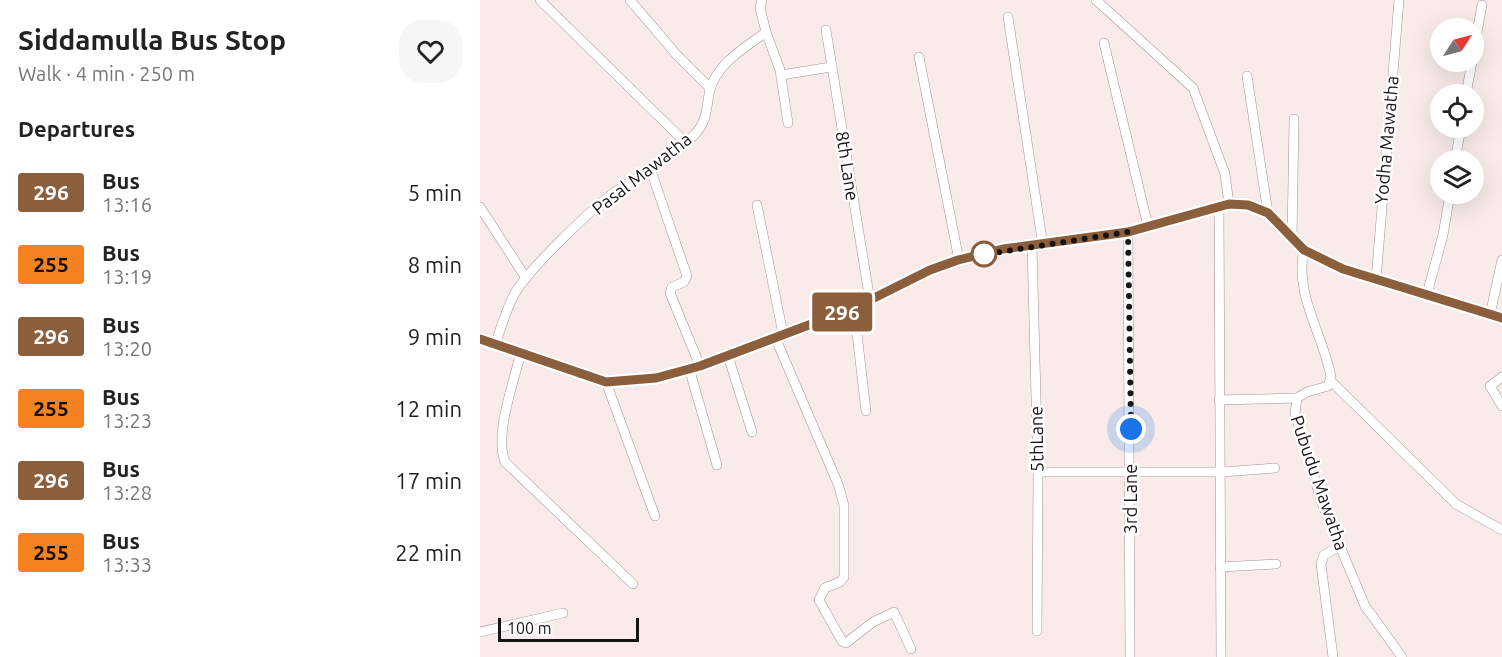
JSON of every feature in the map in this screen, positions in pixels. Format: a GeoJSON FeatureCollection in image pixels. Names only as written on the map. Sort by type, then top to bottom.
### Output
{"type":"FeatureCollection","features":[{"type":"Feature","properties":{"kind":"main road"},"geometry":{"type":"LineString","coordinates":[[481,341],[522,352],[606,382],[656,378],[728,356],[854,308],[930,270],[958,260],[1003,249],[1128,232],[1224,205],[1248,205],[1268,213],[1304,250],[1343,269],[1496,317]]}},
{"type":"Feature","properties":{"kind":"street"},"geometry":{"type":"LineString","coordinates":[[540,0],[685,142]]}},
{"type":"Feature","properties":{"kind":"street"},"geometry":{"type":"LineString","coordinates":[[630,0],[676,54],[710,88]]}},
{"type":"Feature","properties":{"kind":"street"},"geometry":{"type":"LineString","coordinates":[[762,0],[760,8],[781,75],[788,123]]}},
{"type":"Feature","properties":{"kind":"street"},"geometry":{"type":"LineString","coordinates":[[1096,0],[1193,88],[1225,174],[1220,400],[1221,657]]}},
{"type":"Feature","properties":{"kind":"street","name":"Yodha Mawatha"},"geometry":{"type":"LineString","coordinates":[[1376,280],[1399,0]]}},
{"type":"Feature","properties":{"kind":"street"},"geometry":{"type":"LineString","coordinates":[[1480,18],[1482,5]]}},
{"type":"Feature","properties":{"kind":"street","name":"5thLane"},"geometry":{"type":"LineString","coordinates":[[1008,17],[1038,246],[1037,631]]}},
{"type":"Feature","properties":{"kind":"street","name":"8th Lane"},"geometry":{"type":"LineString","coordinates":[[826,30],[870,301]]}},
{"type":"Feature","properties":{"kind":"street","name":"Pasal Mawatha"},"geometry":{"type":"LineString","coordinates":[[495,345],[510,303],[526,278],[610,195],[695,135],[705,120],[710,88],[730,58],[766,32]]}},
{"type":"Feature","properties":{"kind":"street"},"geometry":{"type":"LineString","coordinates":[[1104,43],[1148,226]]}},
{"type":"Feature","properties":{"kind":"street"},"geometry":{"type":"LineString","coordinates":[[919,57],[958,260]]}},
{"type":"Feature","properties":{"kind":"street"},"geometry":{"type":"LineString","coordinates":[[781,75],[831,67]]}},
{"type":"Feature","properties":{"kind":"street"},"geometry":{"type":"LineString","coordinates":[[1247,76],[1268,213]]}},
{"type":"Feature","properties":{"kind":"street"},"geometry":{"type":"LineString","coordinates":[[1292,239],[1294,119]]}},
{"type":"Feature","properties":{"kind":"street"},"geometry":{"type":"LineString","coordinates":[[650,168],[687,276],[684,282],[672,287],[670,293],[695,367],[717,465]]}},
{"type":"Feature","properties":{"kind":"street"},"geometry":{"type":"LineString","coordinates":[[1427,294],[1443,235],[1448,204]]}},
{"type":"Feature","properties":{"kind":"street"},"geometry":{"type":"LineString","coordinates":[[757,205],[779,335],[838,484],[844,505],[844,577],[840,582],[825,588],[819,600],[842,641],[846,643],[873,622],[894,612],[911,649]]}},
{"type":"Feature","properties":{"kind":"street"},"geometry":{"type":"LineString","coordinates":[[480,207],[526,278]]}},
{"type":"Feature","properties":{"kind":"street","name":"3rd Lane"},"geometry":{"type":"LineString","coordinates":[[1128,232],[1131,473],[1130,657]]}},
{"type":"Feature","properties":{"kind":"street"},"geometry":{"type":"LineString","coordinates":[[1304,250],[1300,265],[1302,287],[1331,381],[1456,504],[1502,530]]}},
{"type":"Feature","properties":{"kind":"street"},"geometry":{"type":"LineString","coordinates":[[1496,317],[1502,260]]}},
{"type":"Feature","properties":{"kind":"street"},"geometry":{"type":"LineString","coordinates":[[854,308],[866,411]]}},
{"type":"Feature","properties":{"kind":"street"},"geometry":{"type":"LineString","coordinates":[[522,352],[503,430],[500,450],[505,462],[633,584]]}},
{"type":"Feature","properties":{"kind":"street"},"geometry":{"type":"LineString","coordinates":[[728,356],[752,432]]}},
{"type":"Feature","properties":{"kind":"street"},"geometry":{"type":"LineString","coordinates":[[1502,377],[1490,386],[1502,406]]}},
{"type":"Feature","properties":{"kind":"street","name":"Pubudu Mawatha"},"geometry":{"type":"LineString","coordinates":[[1331,381],[1324,388],[1307,392],[1297,398],[1294,413],[1322,502],[1365,606],[1402,657]]}},
{"type":"Feature","properties":{"kind":"street"},"geometry":{"type":"LineString","coordinates":[[606,382],[655,516]]}},
{"type":"Feature","properties":{"kind":"street"},"geometry":{"type":"LineString","coordinates":[[1220,400],[1297,398]]}},
{"type":"Feature","properties":{"kind":"street"},"geometry":{"type":"LineString","coordinates":[[1038,472],[1222,472],[1275,468]]}},
{"type":"Feature","properties":{"kind":"street"},"geometry":{"type":"LineString","coordinates":[[1333,657],[1320,564],[1324,555],[1340,546]]}},
{"type":"Feature","properties":{"kind":"street"},"geometry":{"type":"LineString","coordinates":[[1220,567],[1276,564]]}},
{"type":"Feature","properties":{"kind":"street"},"geometry":{"type":"LineString","coordinates":[[480,632],[563,614]]}},
{"type":"Feature","properties":{"kind":"bus line","name":"296"},"geometry":{"type":"LineString","coordinates":[[480,339],[606,382],[656,378],[700,366],[854,308],[930,270],[958,260],[1003,249],[1043,246],[1128,232],[1229,204],[1248,205],[1268,213],[1304,250],[1343,269],[1502,318]]}},
{"type":"Feature","properties":{"kind":"route"},"geometry":{"type":"LineString","coordinates":[[984,254],[981,255],[1003,249],[1043,246],[1128,232],[1131,429]]}}]}
